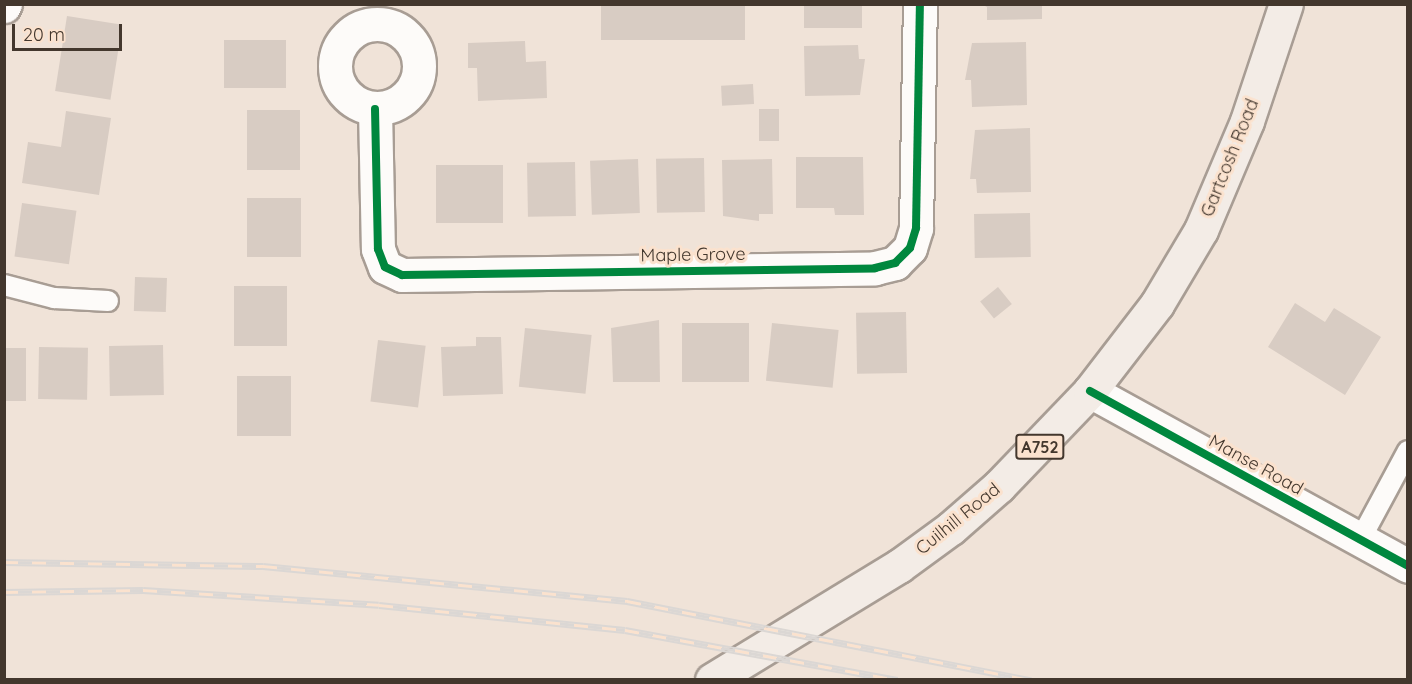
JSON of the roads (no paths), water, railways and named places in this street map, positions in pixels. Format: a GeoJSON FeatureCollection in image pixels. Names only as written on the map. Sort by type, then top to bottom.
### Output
{"type":"FeatureCollection","features":[{"type":"Feature","properties":{"kind":"main road","name":"Gartcosh Road"},"geometry":{"type":"LineString","coordinates":[[1157,304],[1201,230],[1285,6]]}},
{"type":"Feature","properties":{"kind":"main road","name":"Cuilhill Road"},"geometry":{"type":"LineString","coordinates":[[712,680],[899,566],[951,528],[999,486],[1090,391],[1157,304]]}},
{"type":"Feature","properties":{"kind":"street","name":"Maple Grove"},"geometry":{"type":"LineString","coordinates":[[375,109],[378,249],[385,267],[402,275],[875,268],[895,263],[910,248],[916,228],[920,4]]}},
{"type":"Feature","properties":{"kind":"street","name":"Manse Road"},"geometry":{"type":"LineString","coordinates":[[1090,391],[1407,566]]}},
{"type":"Feature","properties":{"kind":"lane"},"geometry":{"type":"LineString","coordinates":[[4,285],[54,298],[108,301]]}},
{"type":"Feature","properties":{"kind":"lane"},"geometry":{"type":"LineString","coordinates":[[1360,540],[1407,451]]}},
{"type":"Feature","properties":{"kind":"railway"},"geometry":{"type":"LineString","coordinates":[[4,562],[263,566],[627,601],[1031,680]]}},
{"type":"Feature","properties":{"kind":"railway"},"geometry":{"type":"LineString","coordinates":[[4,592],[143,590],[379,605],[625,630],[897,680]]}}]}
